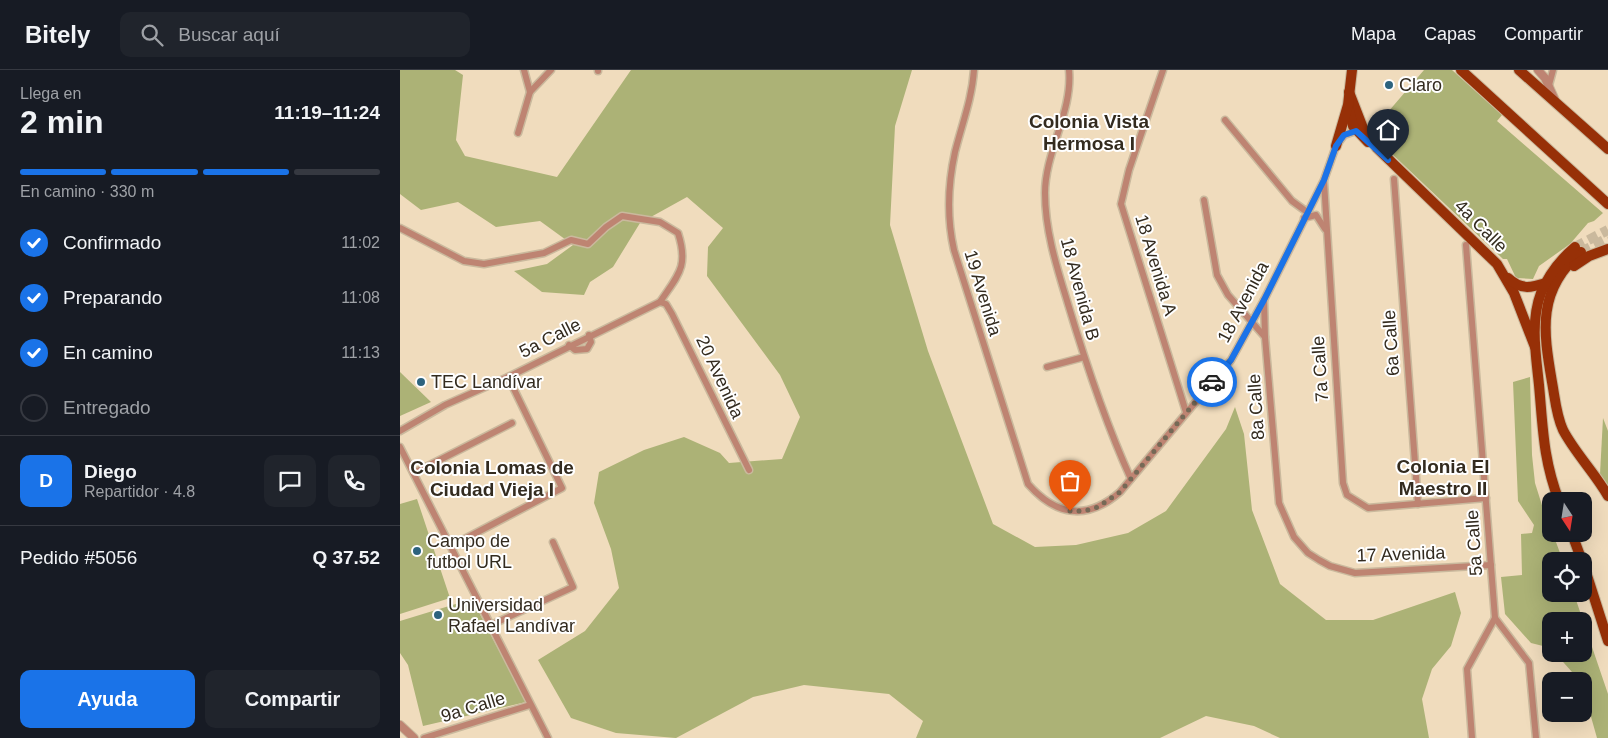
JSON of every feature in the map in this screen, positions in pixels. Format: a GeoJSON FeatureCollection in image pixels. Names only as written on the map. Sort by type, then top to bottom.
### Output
{"type":"FeatureCollection","features":[{"type":"Feature","properties":{"kind":"main road"},"geometry":{"type":"LineString","coordinates":[[1336,146],[1348,105],[1352,70]]}},
{"type":"Feature","properties":{"kind":"main road"},"geometry":{"type":"LineString","coordinates":[[1461,70],[1608,204]]}},
{"type":"Feature","properties":{"kind":"main road"},"geometry":{"type":"LineString","coordinates":[[1519,70],[1608,149]]}},
{"type":"Feature","properties":{"kind":"main road","name":"4a Calle"},"geometry":{"type":"LineString","coordinates":[[1349,92],[1359,120],[1377,148]]}},
{"type":"Feature","properties":{"kind":"main road"},"geometry":{"type":"LineString","coordinates":[[1348,105],[1356,131],[1370,138]]}},
{"type":"Feature","properties":{"kind":"main road","name":"4a Calle"},"geometry":{"type":"LineString","coordinates":[[1356,131],[1377,148],[1489,254],[1505,275],[1535,347]]}},
{"type":"Feature","properties":{"kind":"main road"},"geometry":{"type":"LineString","coordinates":[[1558,279],[1584,258],[1608,249]]}},
{"type":"Feature","properties":{"kind":"main road"},"geometry":{"type":"LineString","coordinates":[[1556,492],[1550,477],[1543,445],[1535,347],[1536,310],[1546,283],[1566,255],[1578,250],[1562,270],[1548,299],[1544,323],[1545,343],[1558,416],[1566,435],[1608,496]]}},
{"type":"Feature","properties":{"kind":"main road"},"geometry":{"type":"LineString","coordinates":[[1505,275],[1517,286],[1523,287],[1546,283]]}},
{"type":"Feature","properties":{"kind":"main road"},"geometry":{"type":"LineString","coordinates":[[1592,588],[1605,624],[1608,641]]}},
{"type":"Feature","properties":{"kind":"street"},"geometry":{"type":"LineString","coordinates":[[524,70],[530,92]]}},
{"type":"Feature","properties":{"kind":"street"},"geometry":{"type":"LineString","coordinates":[[518,133],[530,92],[551,70]]}},
{"type":"Feature","properties":{"kind":"street","name":"19 Avenida"},"geometry":{"type":"LineString","coordinates":[[974,70],[965,120],[951,173],[949,227],[954,250],[1028,484],[1040,497],[1056,507]]}},
{"type":"Feature","properties":{"kind":"street","name":"18 Avenida B"},"geometry":{"type":"LineString","coordinates":[[1069,70],[1063,118],[1053,147],[1045,192],[1051,248],[1084,357],[1112,438],[1131,479]]}},
{"type":"Feature","properties":{"kind":"street","name":"18 Avenida A"},"geometry":{"type":"LineString","coordinates":[[1162,70],[1130,170],[1122,204],[1186,412]]}},
{"type":"Feature","properties":{"kind":"street"},"geometry":{"type":"LineString","coordinates":[[1538,71],[1549,86],[1556,102]]}},
{"type":"Feature","properties":{"kind":"street"},"geometry":{"type":"LineString","coordinates":[[1538,71],[1552,71],[1549,86]]}},
{"type":"Feature","properties":{"kind":"street"},"geometry":{"type":"LineString","coordinates":[[1224,120],[1292,201],[1307,212]]}},
{"type":"Feature","properties":{"kind":"street"},"geometry":{"type":"LineString","coordinates":[[1336,146],[1344,135],[1356,131]]}},
{"type":"Feature","properties":{"kind":"street","name":"18 Avenida"},"geometry":{"type":"LineString","coordinates":[[1056,507],[1084,511],[1109,501],[1131,479],[1231,360],[1264,300],[1324,180],[1336,146]]}},
{"type":"Feature","properties":{"kind":"street","name":"6a Calle"},"geometry":{"type":"LineString","coordinates":[[1394,179],[1418,504]]}},
{"type":"Feature","properties":{"kind":"street","name":"7a Calle"},"geometry":{"type":"LineString","coordinates":[[1324,180],[1325,229],[1342,483],[1347,495],[1368,508],[1418,504]]}},
{"type":"Feature","properties":{"kind":"street"},"geometry":{"type":"LineString","coordinates":[[1204,200],[1217,275],[1228,295],[1265,337]]}},
{"type":"Feature","properties":{"kind":"street"},"geometry":{"type":"LineString","coordinates":[[1303,219],[1316,215],[1325,229]]}},
{"type":"Feature","properties":{"kind":"street"},"geometry":{"type":"LineString","coordinates":[[400,228],[464,260],[484,264],[544,254],[571,240],[588,244],[606,227],[622,216],[660,222],[678,233],[683,247],[683,264],[679,276],[660,302]]}},
{"type":"Feature","properties":{"kind":"street","name":"5a Calle"},"geometry":{"type":"LineString","coordinates":[[1466,245],[1495,618]]}},
{"type":"Feature","properties":{"kind":"street","name":"8a Calle"},"geometry":{"type":"LineString","coordinates":[[1264,300],[1265,337],[1279,503],[1294,537]]}},
{"type":"Feature","properties":{"kind":"street","name":"5a Calle"},"geometry":{"type":"LineString","coordinates":[[400,431],[445,405],[508,377],[589,335],[660,302]]}},
{"type":"Feature","properties":{"kind":"street","name":"20 Avenida"},"geometry":{"type":"LineString","coordinates":[[660,302],[666,304],[672,314],[749,470]]}},
{"type":"Feature","properties":{"kind":"street"},"geometry":{"type":"LineString","coordinates":[[569,345],[575,350],[587,349],[591,342],[589,335]]}},
{"type":"Feature","properties":{"kind":"street"},"geometry":{"type":"LineString","coordinates":[[1047,367],[1084,357]]}},
{"type":"Feature","properties":{"kind":"street"},"geometry":{"type":"LineString","coordinates":[[451,546],[562,488],[508,377]]}},
{"type":"Feature","properties":{"kind":"street"},"geometry":{"type":"LineString","coordinates":[[414,473],[512,423]]}},
{"type":"Feature","properties":{"kind":"street"},"geometry":{"type":"LineString","coordinates":[[400,447],[548,738]]}},
{"type":"Feature","properties":{"kind":"street"},"geometry":{"type":"LineString","coordinates":[[1418,504],[1486,498]]}},
{"type":"Feature","properties":{"kind":"street","name":"17 Avenida"},"geometry":{"type":"LineString","coordinates":[[1294,537],[1308,553],[1319,560],[1330,566],[1355,573],[1491,565]]}},
{"type":"Feature","properties":{"kind":"street"},"geometry":{"type":"LineString","coordinates":[[491,625],[573,587],[553,542]]}},
{"type":"Feature","properties":{"kind":"street"},"geometry":{"type":"LineString","coordinates":[[1472,738],[1467,669],[1495,618],[1529,663],[1536,738]]}},
{"type":"Feature","properties":{"kind":"street","name":"9a Calle"},"geometry":{"type":"LineString","coordinates":[[424,738],[530,705]]}},
{"type":"Feature","properties":{"kind":"street"},"geometry":{"type":"LineString","coordinates":[[400,725],[414,738]]}},
{"type":"Feature","properties":{"kind":"green space"},"geometry":{"type":"Polygon","coordinates":[[[400,70],[455,70],[463,75],[456,140],[465,156],[557,177],[631,70],[912,70],[895,126],[890,225],[928,351],[993,524],[1035,547],[1076,545],[1128,533],[1166,511],[1226,429],[1235,407],[1244,434],[1252,510],[1280,584],[1326,620],[1373,620],[1455,592],[1461,613],[1451,646],[1432,669],[1422,699],[1429,738],[1280,738],[1254,726],[1206,716],[1160,738],[916,738],[923,721],[889,694],[804,685],[753,697],[676,738],[616,733],[571,718],[538,660],[585,631],[619,588],[611,549],[594,503],[599,472],[644,450],[684,437],[720,453],[729,463],[782,459],[800,417],[780,375],[707,276],[708,247],[723,228],[687,197],[640,223],[613,267],[590,282],[584,295],[542,292],[514,271],[547,264],[573,245],[540,221],[496,227],[458,202],[421,210],[400,194],[400,70]]]}},
{"type":"Feature","properties":{"kind":"green space"},"geometry":{"type":"Polygon","coordinates":[[[1424,70],[1452,70],[1502,115],[1497,121],[1603,213],[1594,221],[1588,223],[1570,244],[1539,266],[1533,279],[1516,278],[1507,259],[1503,259],[1370,133],[1424,70]]]}},
{"type":"Feature","properties":{"kind":"green space"},"geometry":{"type":"Polygon","coordinates":[[[400,372],[431,402],[400,416],[400,372]]]}},
{"type":"Feature","properties":{"kind":"green space"},"geometry":{"type":"Polygon","coordinates":[[[1530,377],[1532,455],[1535,483],[1542,505],[1542,542],[1556,542],[1560,552],[1542,552],[1542,602],[1577,602],[1580,612],[1542,612],[1542,646],[1531,643],[1505,614],[1501,577],[1522,575],[1521,534],[1532,533],[1534,525],[1518,501],[1513,382],[1530,377]]]}},
{"type":"Feature","properties":{"kind":"green space"},"geometry":{"type":"Polygon","coordinates":[[[1603,418],[1608,431],[1608,488],[1600,474],[1603,418]]]}},
{"type":"Feature","properties":{"kind":"green space","name":"Campo de futbol URL"},"geometry":{"type":"Polygon","coordinates":[[[417,499],[450,598],[400,614],[400,504],[417,499]]]}},
{"type":"Feature","properties":{"kind":"green space"},"geometry":{"type":"Polygon","coordinates":[[[472,599],[526,702],[423,726],[408,665],[400,653],[400,621],[472,599]]]}},
{"type":"Feature","properties":{"kind":"green space"},"geometry":{"type":"Polygon","coordinates":[[[1592,647],[1608,694],[1608,738],[1597,738],[1592,720],[1592,672],[1572,672],[1563,662],[1592,662],[1592,647]]]}},
{"type":"Feature","properties":{"kind":"tunnel"},"geometry":{"type":"LineString","coordinates":[[1575,247],[1608,230]]}},
{"type":"Feature","properties":{"kind":"tunnel"},"geometry":{"type":"LineString","coordinates":[[1581,252],[1608,238]]}},
{"type":"Feature","properties":{"kind":"way so far"},"geometry":{"type":"LineString","coordinates":[[1070,511],[1084,511],[1098,507],[1120,492],[1212,382]]}},
{"type":"Feature","properties":{"kind":"place","name":"Claro"},"geometry":{"type":"Point","coordinates":[1389,85]}},
{"type":"Feature","properties":{"kind":"place","name":"TEC Landívar"},"geometry":{"type":"Point","coordinates":[421,382]}},
{"type":"Feature","properties":{"kind":"place","name":"Campo de futbol URL"},"geometry":{"type":"Point","coordinates":[417,551]}},
{"type":"Feature","properties":{"kind":"place","name":"Universidad Rafael Landívar"},"geometry":{"type":"Point","coordinates":[438,615]}},
{"type":"Feature","properties":{"kind":"district","name":"Colonia Vista Hermosa I"},"geometry":{"type":"Point","coordinates":[1089,132]}},
{"type":"Feature","properties":{"kind":"district","name":"Colonia El Maestro II"},"geometry":{"type":"Point","coordinates":[1443,477]}},
{"type":"Feature","properties":{"kind":"district","name":"Colonia Lomas de Ciudad Vieja I"},"geometry":{"type":"Point","coordinates":[492,478]}},
{"type":"Feature","properties":{"kind":"route"},"geometry":{"type":"LineString","coordinates":[[1212,382],[1231,360],[1264,300],[1324,180],[1336,146],[1344,135],[1356,131],[1377,148],[1388,160]]}}]}
